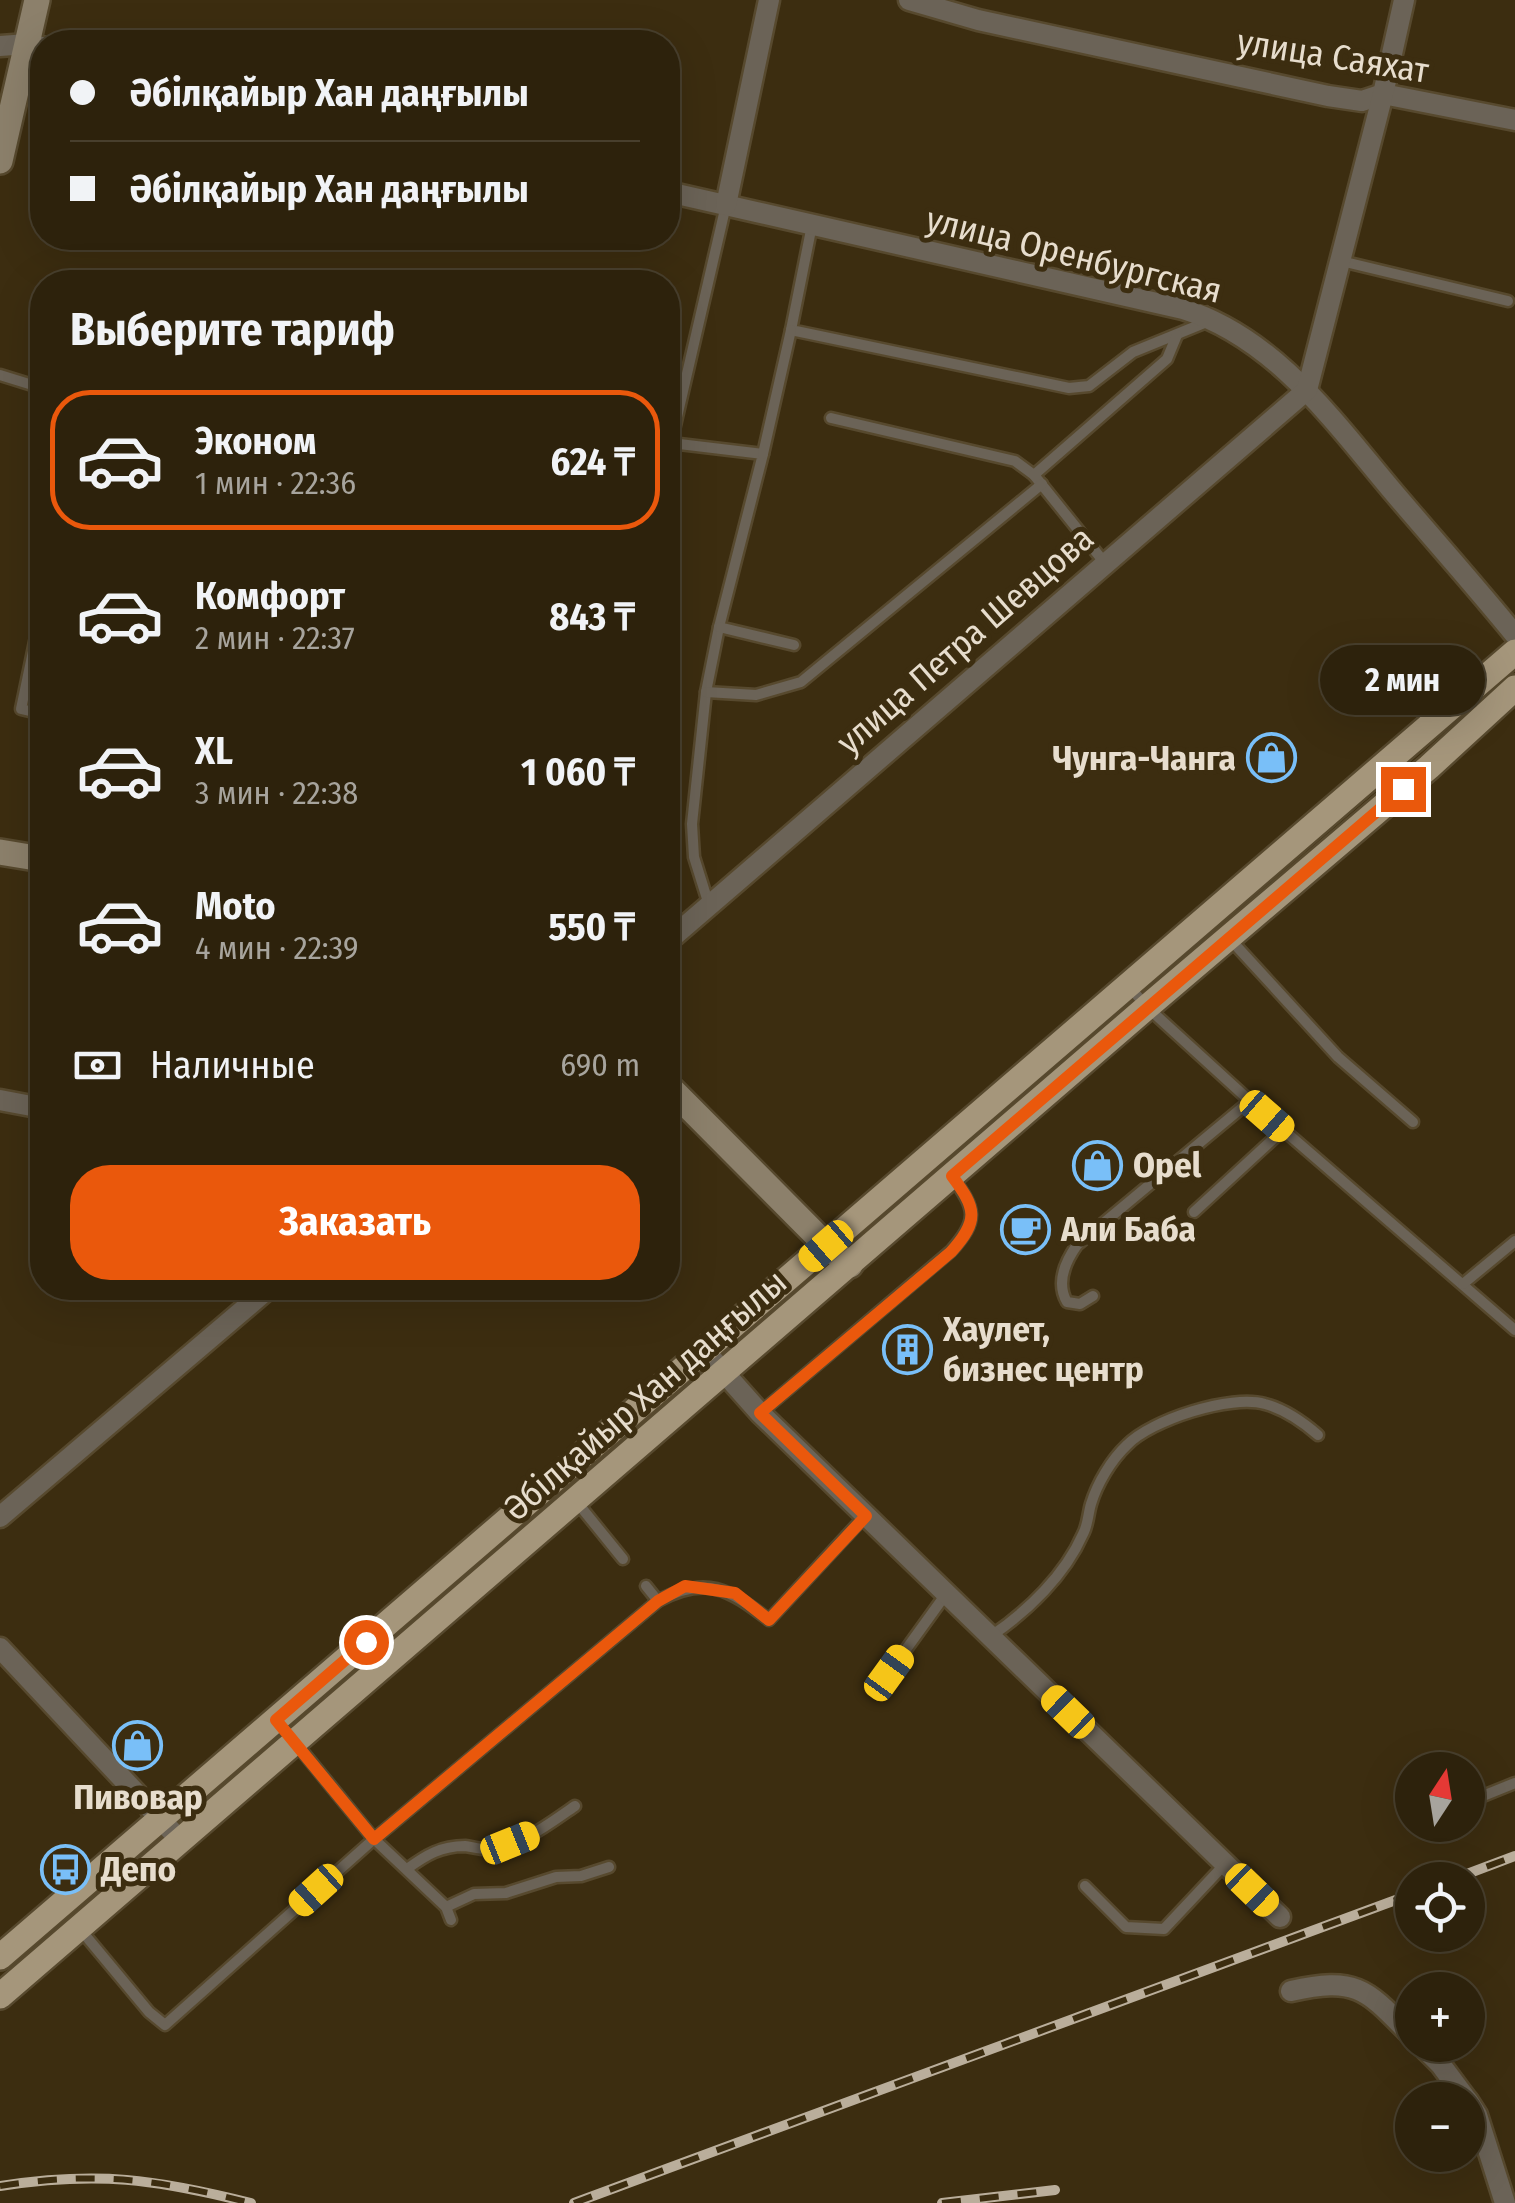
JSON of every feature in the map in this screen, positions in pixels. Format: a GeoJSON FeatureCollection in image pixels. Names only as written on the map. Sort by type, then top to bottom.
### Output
{"type":"FeatureCollection","features":[{"type":"Feature","properties":{"kind":"main road","name":"Әбілқайыр Хан даңғылы"},"geometry":{"type":"LineString","coordinates":[[0,1957],[1515,652]]}},
{"type":"Feature","properties":{"kind":"main road","name":"Әбілқайыр Хан даңғылы"},"geometry":{"type":"LineString","coordinates":[[0,1996],[1429,767],[1515,688]]}},
{"type":"Feature","properties":{"kind":"street"},"geometry":{"type":"LineString","coordinates":[[36,30],[37,0]]}},
{"type":"Feature","properties":{"kind":"street"},"geometry":{"type":"LineString","coordinates":[[726,206],[770,0]]}},
{"type":"Feature","properties":{"kind":"street","name":"улица Саяхат"},"geometry":{"type":"LineString","coordinates":[[909,0],[978,20],[1328,96],[1362,101],[1383,94],[1515,120]]}},
{"type":"Feature","properties":{"kind":"street"},"geometry":{"type":"LineString","coordinates":[[1307,390],[1404,0]]}},
{"type":"Feature","properties":{"kind":"street"},"geometry":{"type":"LineString","coordinates":[[0,46],[30,46]]}},
{"type":"Feature","properties":{"kind":"street"},"geometry":{"type":"LineString","coordinates":[[0,161],[30,62]]}},
{"type":"Feature","properties":{"kind":"street","name":"улица Оренбургская"},"geometry":{"type":"LineString","coordinates":[[680,195],[1214,319],[1251,342],[1307,390],[1515,635]]}},
{"type":"Feature","properties":{"kind":"street","name":"улица Петра Шевцова"},"geometry":{"type":"LineString","coordinates":[[680,931],[1307,390]]}},
{"type":"Feature","properties":{"kind":"street"},"geometry":{"type":"LineString","coordinates":[[0,852],[30,858]]}},
{"type":"Feature","properties":{"kind":"street"},"geometry":{"type":"LineString","coordinates":[[680,1098],[826,1246],[850,1264]]}},
{"type":"Feature","properties":{"kind":"street"},"geometry":{"type":"LineString","coordinates":[[0,1100],[30,1106]]}},
{"type":"Feature","properties":{"kind":"street"},"geometry":{"type":"LineString","coordinates":[[0,1517],[255,1300]]}},
{"type":"Feature","properties":{"kind":"street"},"geometry":{"type":"LineString","coordinates":[[704,1350],[760,1413],[1280,1917]]}},
{"type":"Feature","properties":{"kind":"street"},"geometry":{"type":"LineString","coordinates":[[0,1648],[180,1841]]}},
{"type":"Feature","properties":{"kind":"street"},"geometry":{"type":"LineString","coordinates":[[1291,1991],[1326,1983],[1351,1986],[1373,1996],[1395,2019]]}},
{"type":"Feature","properties":{"kind":"street"},"geometry":{"type":"LineString","coordinates":[[1435,2062],[1452,2082]]}},
{"type":"Feature","properties":{"kind":"street"},"geometry":{"type":"LineString","coordinates":[[1485,2140],[1505,2203]]}},
{"type":"Feature","properties":{"kind":"lane"},"geometry":{"type":"LineString","coordinates":[[680,402],[726,206]]}},
{"type":"Feature","properties":{"kind":"lane"},"geometry":{"type":"LineString","coordinates":[[709,906],[694,857],[692,824],[706,692],[764,454],[812,225]]}},
{"type":"Feature","properties":{"kind":"lane"},"geometry":{"type":"LineString","coordinates":[[1341,261],[1508,301]]}},
{"type":"Feature","properties":{"kind":"lane"},"geometry":{"type":"LineString","coordinates":[[792,330],[1069,388],[1089,386],[1132,352],[1214,319]]}},
{"type":"Feature","properties":{"kind":"lane"},"geometry":{"type":"LineString","coordinates":[[706,692],[756,695],[801,682],[1038,480],[1167,359],[1177,335]]}},
{"type":"Feature","properties":{"kind":"lane"},"geometry":{"type":"LineString","coordinates":[[0,374],[30,384]]}},
{"type":"Feature","properties":{"kind":"lane"},"geometry":{"type":"LineString","coordinates":[[831,418],[1014,462],[1038,480],[1104,562]]}},
{"type":"Feature","properties":{"kind":"lane"},"geometry":{"type":"LineString","coordinates":[[680,450],[764,454]]}},
{"type":"Feature","properties":{"kind":"lane"},"geometry":{"type":"LineString","coordinates":[[719,627],[794,645]]}},
{"type":"Feature","properties":{"kind":"lane"},"geometry":{"type":"LineString","coordinates":[[30,666],[21,710],[30,712]]}},
{"type":"Feature","properties":{"kind":"lane"},"geometry":{"type":"LineString","coordinates":[[1228,937],[1338,1057],[1414,1122]]}},
{"type":"Feature","properties":{"kind":"lane"},"geometry":{"type":"LineString","coordinates":[[1127,984],[1250,1102],[1515,1330]]}},
{"type":"Feature","properties":{"kind":"lane"},"geometry":{"type":"LineString","coordinates":[[1093,1296],[1080,1304],[1068,1302],[1061,1291],[1064,1270],[1076,1245],[1250,1102]]}},
{"type":"Feature","properties":{"kind":"lane"},"geometry":{"type":"LineString","coordinates":[[1194,1212],[1284,1130]]}},
{"type":"Feature","properties":{"kind":"lane"},"geometry":{"type":"LineString","coordinates":[[760,1413],[951,1252],[966,1235],[973,1218],[970,1202],[952,1176]]}},
{"type":"Feature","properties":{"kind":"lane"},"geometry":{"type":"LineString","coordinates":[[1463,1284],[1515,1242]]}},
{"type":"Feature","properties":{"kind":"lane"},"geometry":{"type":"LineString","coordinates":[[990,1637],[1024,1614],[1071,1556],[1085,1532],[1092,1500],[1110,1465],[1128,1442],[1167,1422],[1230,1403],[1263,1403],[1318,1434]]}},
{"type":"Feature","properties":{"kind":"lane"},"geometry":{"type":"LineString","coordinates":[[575,1500],[624,1559]]}},
{"type":"Feature","properties":{"kind":"lane"},"geometry":{"type":"LineString","coordinates":[[80,1928],[165,2025],[374,1839],[658,1601],[685,1586],[735,1593],[769,1620],[866,1516]]}},
{"type":"Feature","properties":{"kind":"lane"},"geometry":{"type":"LineString","coordinates":[[646,1586],[658,1601]]}},
{"type":"Feature","properties":{"kind":"lane"},"geometry":{"type":"LineString","coordinates":[[889,1673],[946,1594]]}},
{"type":"Feature","properties":{"kind":"lane"},"geometry":{"type":"LineString","coordinates":[[276,1720],[374,1839],[446,1908],[450,1920]]}},
{"type":"Feature","properties":{"kind":"lane"},"geometry":{"type":"LineString","coordinates":[[1485,1795],[1515,1782]]}},
{"type":"Feature","properties":{"kind":"lane"},"geometry":{"type":"LineString","coordinates":[[407,1869],[433,1850],[464,1846],[490,1850],[510,1843],[540,1830],[574,1806]]}},
{"type":"Feature","properties":{"kind":"lane"},"geometry":{"type":"LineString","coordinates":[[1085,1886],[1126,1927],[1164,1929],[1225,1864]]}},
{"type":"Feature","properties":{"kind":"lane"},"geometry":{"type":"LineString","coordinates":[[446,1908],[474,1894],[506,1893],[556,1877],[581,1876],[609,1867]]}},
{"type":"Feature","properties":{"kind":"railway"},"geometry":{"type":"LineString","coordinates":[[1485,1867],[1515,1856]]}},
{"type":"Feature","properties":{"kind":"railway"},"geometry":{"type":"LineString","coordinates":[[574,2203],[1395,1900]]}},
{"type":"Feature","properties":{"kind":"railway"},"geometry":{"type":"LineString","coordinates":[[0,2186],[97,2178],[155,2183],[251,2203]]}},
{"type":"Feature","properties":{"kind":"railway"},"geometry":{"type":"LineString","coordinates":[[942,2203],[1055,2190]]}},
{"type":"Feature","properties":{"kind":"place","name":"Чунга-Чанга"},"geometry":{"type":"Point","coordinates":[1271,758]}},
{"type":"Feature","properties":{"kind":"place","name":"Opel"},"geometry":{"type":"Point","coordinates":[1098,1165]}},
{"type":"Feature","properties":{"kind":"place","name":"Али Баба"},"geometry":{"type":"Point","coordinates":[1026,1229]}},
{"type":"Feature","properties":{"kind":"place","name":"Хаулет, бизнес центр"},"geometry":{"type":"Point","coordinates":[908,1349]}},
{"type":"Feature","properties":{"kind":"place","name":"Пивовар"},"geometry":{"type":"Point","coordinates":[138,1745]}},
{"type":"Feature","properties":{"kind":"place","name":"Депо"},"geometry":{"type":"Point","coordinates":[66,1869]}},
{"type":"Feature","properties":{"kind":"route"},"geometry":{"type":"LineString","coordinates":[[366,1642],[276,1720],[374,1839],[658,1601],[685,1586],[735,1593],[769,1620],[866,1516],[760,1413],[951,1252],[966,1235],[973,1218],[970,1202],[952,1176],[1403,789]]}}]}
